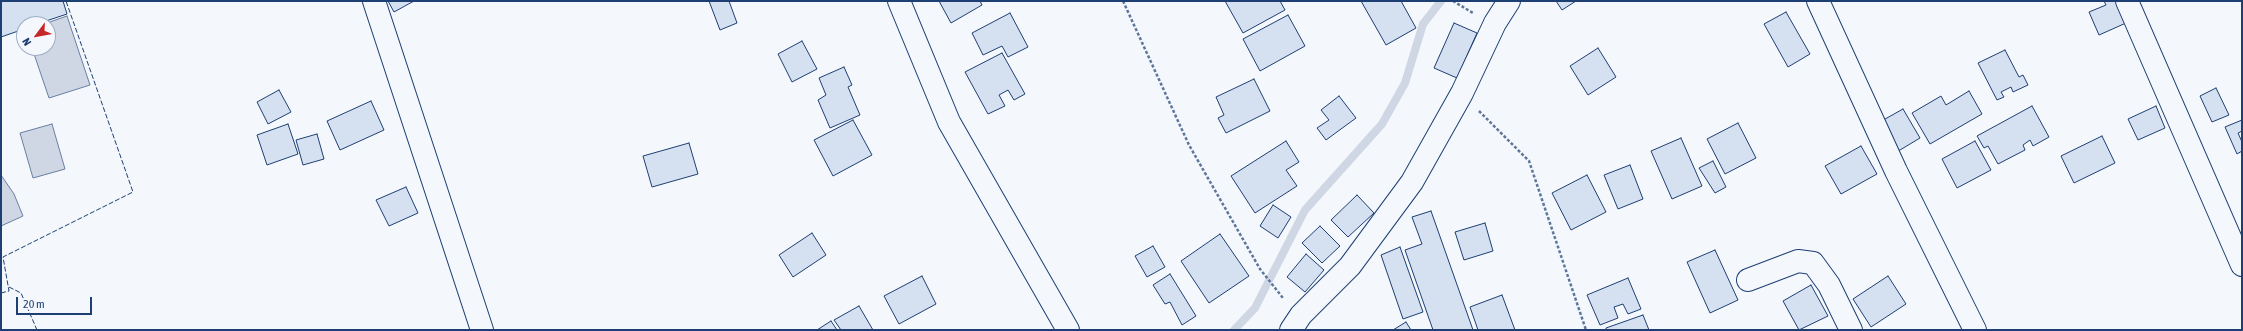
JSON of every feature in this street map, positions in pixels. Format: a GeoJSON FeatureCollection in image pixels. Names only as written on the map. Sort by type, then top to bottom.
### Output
{"type":"FeatureCollection","features":[{"type":"Feature","properties":{"kind":"street"},"geometry":{"type":"LineString","coordinates":[[374,1],[482,330]]}},
{"type":"Feature","properties":{"kind":"street"},"geometry":{"type":"LineString","coordinates":[[899,1],[949,122],[1068,330]]}},
{"type":"Feature","properties":{"kind":"street"},"geometry":{"type":"LineString","coordinates":[[1291,330],[1301,315],[1350,266],[1412,182],[1462,93],[1495,23],[1509,1]]}},
{"type":"Feature","properties":{"kind":"street"},"geometry":{"type":"LineString","coordinates":[[1818,1],[1968,328]]}},
{"type":"Feature","properties":{"kind":"street"},"geometry":{"type":"LineString","coordinates":[[2127,1],[2242,265]]}},
{"type":"Feature","properties":{"kind":"street"},"geometry":{"type":"LineString","coordinates":[[1748,280],[1798,261],[1813,263],[1829,285],[1851,330]]}},
{"type":"Feature","properties":{"kind":"path"},"geometry":{"type":"LineString","coordinates":[[1123,1],[1189,145],[1260,269],[1278,294]]}},
{"type":"Feature","properties":{"kind":"path"},"geometry":{"type":"LineString","coordinates":[[1453,1],[1464,9]]}},
{"type":"Feature","properties":{"kind":"path"},"geometry":{"type":"LineString","coordinates":[[1462,93],[1529,161],[1586,330]]}},
{"type":"Feature","properties":{"kind":"shaded area"},"geometry":{"type":"Polygon","coordinates":[[[67,16],[90,85],[49,98],[35,56],[56,56],[56,20],[67,16]]]}},
{"type":"Feature","properties":{"kind":"shaded area"},"geometry":{"type":"Polygon","coordinates":[[[52,124],[65,169],[33,178],[20,133],[52,124]]]}},
{"type":"Feature","properties":{"kind":"shaded area"},"geometry":{"type":"Polygon","coordinates":[[[1,175],[14,194],[23,216],[1,226],[1,175]]]}},
{"type":"Feature","properties":{"kind":"building"},"geometry":{"type":"Polygon","coordinates":[[[1,1],[63,1],[67,14],[56,18],[56,16],[16,16],[16,32],[1,37],[1,1]]]}},
{"type":"Feature","properties":{"kind":"building"},"geometry":{"type":"Polygon","coordinates":[[[388,1],[414,1],[394,12],[388,1]]]}},
{"type":"Feature","properties":{"kind":"building"},"geometry":{"type":"Polygon","coordinates":[[[709,1],[729,1],[737,23],[720,30],[709,1]]]}},
{"type":"Feature","properties":{"kind":"building"},"geometry":{"type":"Polygon","coordinates":[[[939,1],[980,1],[982,5],[951,23],[939,1]]]}},
{"type":"Feature","properties":{"kind":"building"},"geometry":{"type":"Polygon","coordinates":[[[1225,1],[1280,1],[1285,10],[1243,33],[1225,1]]]}},
{"type":"Feature","properties":{"kind":"building"},"geometry":{"type":"Polygon","coordinates":[[[1361,1],[1401,1],[1416,28],[1386,45],[1361,1]]]}},
{"type":"Feature","properties":{"kind":"building"},"geometry":{"type":"Polygon","coordinates":[[[1556,1],[1576,1],[1562,10],[1556,1]]]}},
{"type":"Feature","properties":{"kind":"building"},"geometry":{"type":"Polygon","coordinates":[[[2104,1],[2117,1],[2126,23],[2099,35],[2089,12],[2106,5],[2104,1]]]}},
{"type":"Feature","properties":{"kind":"building"},"geometry":{"type":"Polygon","coordinates":[[[1786,12],[1810,54],[1788,67],[1764,24],[1786,12]]]}},
{"type":"Feature","properties":{"kind":"building"},"geometry":{"type":"Polygon","coordinates":[[[1010,13],[1028,47],[1008,57],[1002,46],[983,55],[972,33],[1010,13]]]}},
{"type":"Feature","properties":{"kind":"building"},"geometry":{"type":"Polygon","coordinates":[[[1288,15],[1305,46],[1260,71],[1243,39],[1288,15]]]}},
{"type":"Feature","properties":{"kind":"building"},"geometry":{"type":"Polygon","coordinates":[[[1454,23],[1477,33],[1457,78],[1434,68],[1454,23]]]}},
{"type":"Feature","properties":{"kind":"building"},"geometry":{"type":"Polygon","coordinates":[[[802,41],[817,69],[792,82],[778,54],[802,41]]]}},
{"type":"Feature","properties":{"kind":"building"},"geometry":{"type":"Polygon","coordinates":[[[1598,48],[1616,77],[1588,95],[1570,66],[1598,48]]]}},
{"type":"Feature","properties":{"kind":"building"},"geometry":{"type":"Polygon","coordinates":[[[2005,50],[2019,77],[2023,75],[2028,85],[2013,92],[2011,87],[2001,92],[2004,97],[1997,100],[1978,63],[2005,50]]]}},
{"type":"Feature","properties":{"kind":"building"},"geometry":{"type":"Polygon","coordinates":[[[1002,53],[1025,94],[1014,100],[1008,90],[999,95],[1005,106],[988,114],[965,72],[1002,53]]]}},
{"type":"Feature","properties":{"kind":"building"},"geometry":{"type":"Polygon","coordinates":[[[844,67],[852,85],[848,87],[860,115],[830,128],[818,100],[826,95],[819,78],[844,67]]]}},
{"type":"Feature","properties":{"kind":"building"},"geometry":{"type":"Polygon","coordinates":[[[1254,79],[1270,111],[1226,133],[1218,118],[1224,115],[1216,97],[1254,79]]]}},
{"type":"Feature","properties":{"kind":"building"},"geometry":{"type":"Polygon","coordinates":[[[2216,88],[2229,115],[2212,122],[2200,96],[2216,88]]]}},
{"type":"Feature","properties":{"kind":"building"},"geometry":{"type":"Polygon","coordinates":[[[279,90],[291,112],[268,124],[257,102],[279,90]]]}},
{"type":"Feature","properties":{"kind":"building"},"geometry":{"type":"Polygon","coordinates":[[[1969,91],[1982,114],[1930,144],[1912,113],[1941,96],[1946,105],[1969,91]]]}},
{"type":"Feature","properties":{"kind":"building"},"geometry":{"type":"Polygon","coordinates":[[[1339,96],[1356,118],[1326,140],[1317,128],[1329,120],[1321,110],[1339,96]]]}},
{"type":"Feature","properties":{"kind":"building"},"geometry":{"type":"Polygon","coordinates":[[[371,101],[384,130],[340,150],[327,121],[371,101]]]}},
{"type":"Feature","properties":{"kind":"building"},"geometry":{"type":"Polygon","coordinates":[[[2032,106],[2049,137],[2033,146],[2030,140],[2023,145],[2025,150],[1998,164],[1988,146],[1984,148],[1977,136],[2032,106]]]}},
{"type":"Feature","properties":{"kind":"building"},"geometry":{"type":"Polygon","coordinates":[[[2156,106],[2165,128],[2138,140],[2128,119],[2156,106]]]}},
{"type":"Feature","properties":{"kind":"building"},"geometry":{"type":"Polygon","coordinates":[[[1903,109],[1920,138],[1895,153],[1878,123],[1903,109]]]}},
{"type":"Feature","properties":{"kind":"building"},"geometry":{"type":"Polygon","coordinates":[[[853,120],[872,155],[833,176],[814,140],[853,120]]]}},
{"type":"Feature","properties":{"kind":"building"},"geometry":{"type":"Polygon","coordinates":[[[2242,120],[2242,131],[2238,133],[2242,142],[2242,151],[2237,154],[2225,127],[2242,120]]]}},
{"type":"Feature","properties":{"kind":"building"},"geometry":{"type":"Polygon","coordinates":[[[1738,123],[1756,158],[1725,174],[1707,139],[1738,123]]]}},
{"type":"Feature","properties":{"kind":"building"},"geometry":{"type":"Polygon","coordinates":[[[288,124],[298,154],[267,165],[257,135],[288,124]]]}},
{"type":"Feature","properties":{"kind":"building"},"geometry":{"type":"Polygon","coordinates":[[[317,134],[324,159],[303,165],[296,140],[317,134]]]}},
{"type":"Feature","properties":{"kind":"building"},"geometry":{"type":"Polygon","coordinates":[[[2102,136],[2115,163],[2074,183],[2061,156],[2102,136]]]}},
{"type":"Feature","properties":{"kind":"building"},"geometry":{"type":"Polygon","coordinates":[[[1681,138],[1702,186],[1672,199],[1651,151],[1681,138]]]}},
{"type":"Feature","properties":{"kind":"building"},"geometry":{"type":"Polygon","coordinates":[[[1286,141],[1299,162],[1286,170],[1297,186],[1255,213],[1231,176],[1286,141]]]}},
{"type":"Feature","properties":{"kind":"building"},"geometry":{"type":"Polygon","coordinates":[[[1975,141],[1991,170],[1957,188],[1942,159],[1975,141]]]}},
{"type":"Feature","properties":{"kind":"building"},"geometry":{"type":"Polygon","coordinates":[[[689,143],[698,174],[652,187],[643,156],[689,143]]]}},
{"type":"Feature","properties":{"kind":"building"},"geometry":{"type":"Polygon","coordinates":[[[1861,146],[1877,174],[1841,194],[1825,166],[1861,146]]]}},
{"type":"Feature","properties":{"kind":"building"},"geometry":{"type":"Polygon","coordinates":[[[1713,161],[1726,187],[1715,193],[1699,168],[1713,161]]]}},
{"type":"Feature","properties":{"kind":"building"},"geometry":{"type":"Polygon","coordinates":[[[1630,165],[1643,199],[1618,209],[1604,175],[1630,165]]]}},
{"type":"Feature","properties":{"kind":"building"},"geometry":{"type":"Polygon","coordinates":[[[1587,175],[1606,212],[1571,230],[1552,193],[1587,175]]]}},
{"type":"Feature","properties":{"kind":"building"},"geometry":{"type":"Polygon","coordinates":[[[406,187],[418,213],[389,226],[376,200],[406,187]]]}},
{"type":"Feature","properties":{"kind":"building"},"geometry":{"type":"Polygon","coordinates":[[[1357,195],[1374,213],[1348,237],[1331,220],[1357,195]]]}},
{"type":"Feature","properties":{"kind":"building"},"geometry":{"type":"Polygon","coordinates":[[[1273,205],[1291,217],[1278,238],[1260,226],[1273,205]]]}},
{"type":"Feature","properties":{"kind":"building"},"geometry":{"type":"Polygon","coordinates":[[[1431,211],[1473,330],[1433,330],[1405,250],[1422,244],[1412,217],[1431,211]]]}},
{"type":"Feature","properties":{"kind":"building"},"geometry":{"type":"Polygon","coordinates":[[[1485,223],[1493,251],[1464,260],[1455,232],[1485,223]]]}},
{"type":"Feature","properties":{"kind":"building"},"geometry":{"type":"Polygon","coordinates":[[[1320,226],[1340,246],[1322,263],[1302,243],[1320,226]]]}},
{"type":"Feature","properties":{"kind":"building"},"geometry":{"type":"Polygon","coordinates":[[[812,233],[826,255],[793,277],[779,255],[812,233]]]}},
{"type":"Feature","properties":{"kind":"building"},"geometry":{"type":"Polygon","coordinates":[[[1220,234],[1249,276],[1209,303],[1181,261],[1220,234]]]}},
{"type":"Feature","properties":{"kind":"building"},"geometry":{"type":"Polygon","coordinates":[[[1153,246],[1165,267],[1147,277],[1135,256],[1153,246]]]}},
{"type":"Feature","properties":{"kind":"building"},"geometry":{"type":"Polygon","coordinates":[[[1400,247],[1423,312],[1403,319],[1381,255],[1400,247]]]}},
{"type":"Feature","properties":{"kind":"building"},"geometry":{"type":"Polygon","coordinates":[[[1715,250],[1738,300],[1710,313],[1687,262],[1715,250]]]}},
{"type":"Feature","properties":{"kind":"building"},"geometry":{"type":"Polygon","coordinates":[[[1306,254],[1324,270],[1305,292],[1287,277],[1306,254]]]}},
{"type":"Feature","properties":{"kind":"building"},"geometry":{"type":"Polygon","coordinates":[[[1170,274],[1196,316],[1182,325],[1170,302],[1165,304],[1153,285],[1170,274]]]}},
{"type":"Feature","properties":{"kind":"building"},"geometry":{"type":"Polygon","coordinates":[[[922,276],[936,304],[899,324],[884,296],[922,276]]]}},
{"type":"Feature","properties":{"kind":"building"},"geometry":{"type":"Polygon","coordinates":[[[1888,276],[1906,304],[1871,327],[1853,299],[1888,276]]]}},
{"type":"Feature","properties":{"kind":"building"},"geometry":{"type":"Polygon","coordinates":[[[1628,278],[1641,309],[1628,314],[1623,304],[1614,307],[1618,318],[1600,325],[1587,295],[1628,278]]]}},
{"type":"Feature","properties":{"kind":"building"},"geometry":{"type":"Polygon","coordinates":[[[1811,285],[1828,316],[1799,330],[1783,301],[1811,285]]]}},
{"type":"Feature","properties":{"kind":"building"},"geometry":{"type":"Polygon","coordinates":[[[1502,295],[1515,330],[1478,330],[1470,307],[1502,295]]]}},
{"type":"Feature","properties":{"kind":"building"},"geometry":{"type":"Polygon","coordinates":[[[859,306],[873,330],[841,330],[834,320],[859,306]]]}},
{"type":"Feature","properties":{"kind":"building"},"geometry":{"type":"Polygon","coordinates":[[[1643,315],[1649,330],[1606,330],[1606,328],[1643,315]]]}},
{"type":"Feature","properties":{"kind":"building"},"geometry":{"type":"Polygon","coordinates":[[[831,321],[837,330],[817,330],[831,321]]]}},
{"type":"Feature","properties":{"kind":"building"},"geometry":{"type":"Polygon","coordinates":[[[1406,322],[1411,330],[1393,330],[1406,322]]]}},
{"type":"Feature","properties":{"kind":"waterway"},"geometry":{"type":"LineString","coordinates":[[1234,330],[1255,308],[1305,210],[1382,124],[1405,83],[1423,24],[1441,1]]}},
{"type":"Feature","properties":{"kind":"fence"},"geometry":{"type":"LineString","coordinates":[[1,293],[9,291],[3,257],[133,192],[66,1]]}},
{"type":"Feature","properties":{"kind":"fence"},"geometry":{"type":"LineString","coordinates":[[9,287],[21,293],[37,330]]}}]}
